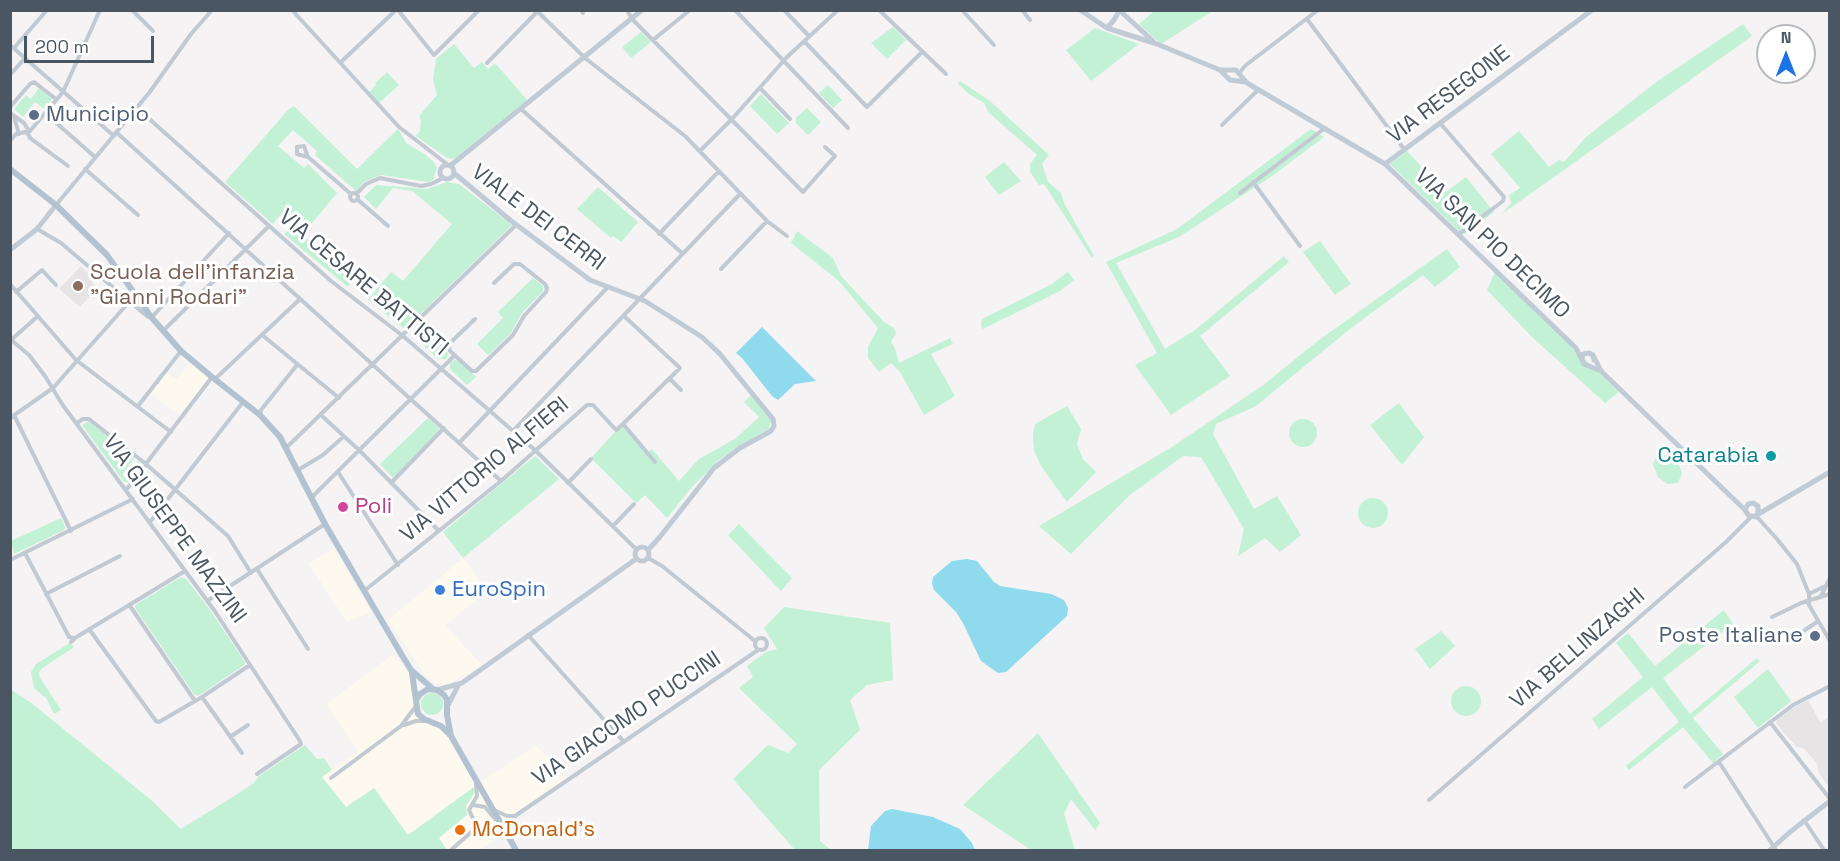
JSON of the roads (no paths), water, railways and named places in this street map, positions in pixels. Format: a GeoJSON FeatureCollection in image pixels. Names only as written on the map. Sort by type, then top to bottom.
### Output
{"type":"FeatureCollection","features":[{"type":"Feature","properties":{"kind":"main road"},"geometry":{"type":"LineString","coordinates":[[10,168],[56,205],[107,255],[154,320],[181,351],[260,415],[280,437],[325,524],[411,670],[418,714],[441,726],[451,736],[516,850]]}},
{"type":"Feature","properties":{"kind":"main road"},"geometry":{"type":"LineString","coordinates":[[411,670],[444,695],[451,736]]}},
{"type":"Feature","properties":{"kind":"main road"},"geometry":{"type":"LineString","coordinates":[[416,703],[424,691],[435,689]]}},
{"type":"Feature","properties":{"kind":"main road"},"geometry":{"type":"LineString","coordinates":[[428,721],[440,718],[447,708]]}},
{"type":"Feature","properties":{"kind":"street"},"geometry":{"type":"LineString","coordinates":[[48,10],[12,47],[229,233],[501,481]]}},
{"type":"Feature","properties":{"kind":"street"},"geometry":{"type":"LineString","coordinates":[[10,141],[19,134],[28,132],[63,92],[100,10]]}},
{"type":"Feature","properties":{"kind":"street"},"geometry":{"type":"LineString","coordinates":[[132,10],[153,31]]}},
{"type":"Feature","properties":{"kind":"street"},"geometry":{"type":"LineString","coordinates":[[10,249],[37,229],[136,109],[191,34],[212,10]]}},
{"type":"Feature","properties":{"kind":"street"},"geometry":{"type":"LineString","coordinates":[[341,62],[397,10],[434,55],[479,10]]}},
{"type":"Feature","properties":{"kind":"street"},"geometry":{"type":"LineString","coordinates":[[627,10],[632,19],[803,192],[835,156],[825,147]]}},
{"type":"Feature","properties":{"kind":"street"},"geometry":{"type":"LineString","coordinates":[[388,226],[357,199],[351,199],[354,194],[366,184],[380,178],[422,186],[440,178],[642,10]]}},
{"type":"Feature","properties":{"kind":"street"},"geometry":{"type":"LineString","coordinates":[[653,40],[690,10]]}},
{"type":"Feature","properties":{"kind":"street"},"geometry":{"type":"LineString","coordinates":[[735,10],[848,128]]}},
{"type":"Feature","properties":{"kind":"street"},"geometry":{"type":"LineString","coordinates":[[784,10],[809,36]]}},
{"type":"Feature","properties":{"kind":"street"},"geometry":{"type":"LineString","coordinates":[[700,152],[783,61],[838,10]]}},
{"type":"Feature","properties":{"kind":"street"},"geometry":{"type":"LineString","coordinates":[[879,10],[946,74]]}},
{"type":"Feature","properties":{"kind":"street"},"geometry":{"type":"LineString","coordinates":[[962,10],[994,45]]}},
{"type":"Feature","properties":{"kind":"street"},"geometry":{"type":"LineString","coordinates":[[1022,10],[1030,20]]}},
{"type":"Feature","properties":{"kind":"street"},"geometry":{"type":"LineString","coordinates":[[1080,10],[1107,28],[1157,44],[1220,70],[1236,73]]}},
{"type":"Feature","properties":{"kind":"street"},"geometry":{"type":"LineString","coordinates":[[1220,70],[1232,81],[1236,73],[1245,65],[1318,10]]}},
{"type":"Feature","properties":{"kind":"street","name":"VIA RESEGONE"},"geometry":{"type":"LineString","coordinates":[[1385,164],[1592,10]]}},
{"type":"Feature","properties":{"kind":"street"},"geometry":{"type":"LineString","coordinates":[[295,11],[399,128],[452,168]]}},
{"type":"Feature","properties":{"kind":"street"},"geometry":{"type":"LineString","coordinates":[[487,63],[536,11],[585,58],[685,136],[767,221],[787,236]]}},
{"type":"Feature","properties":{"kind":"street"},"geometry":{"type":"LineString","coordinates":[[1107,28],[1119,11],[1157,44]]}},
{"type":"Feature","properties":{"kind":"street"},"geometry":{"type":"LineString","coordinates":[[1307,19],[1404,149]]}},
{"type":"Feature","properties":{"kind":"street"},"geometry":{"type":"LineString","coordinates":[[804,42],[867,107],[922,52]]}},
{"type":"Feature","properties":{"kind":"street"},"geometry":{"type":"LineString","coordinates":[[10,75],[25,58]]}},
{"type":"Feature","properties":{"kind":"street"},"geometry":{"type":"LineString","coordinates":[[1227,77],[1227,73],[1236,73]]}},
{"type":"Feature","properties":{"kind":"street","name":"VIA SAN PIO DECIMO"},"geometry":{"type":"LineString","coordinates":[[1236,73],[1247,83],[1385,164],[1576,348],[1584,362]]}},
{"type":"Feature","properties":{"kind":"street"},"geometry":{"type":"LineString","coordinates":[[10,107],[34,82],[56,99]]}},
{"type":"Feature","properties":{"kind":"street"},"geometry":{"type":"LineString","coordinates":[[760,88],[790,119]]}},
{"type":"Feature","properties":{"kind":"street"},"geometry":{"type":"LineString","coordinates":[[1222,125],[1259,90]]}},
{"type":"Feature","properties":{"kind":"street","name":"VIA CESARE BATTISTI"},"geometry":{"type":"LineString","coordinates":[[136,109],[331,281],[403,336],[536,451],[636,549]]}},
{"type":"Feature","properties":{"kind":"street"},"geometry":{"type":"LineString","coordinates":[[521,109],[683,254]]}},
{"type":"Feature","properties":{"kind":"street"},"geometry":{"type":"LineString","coordinates":[[45,113],[95,157]]}},
{"type":"Feature","properties":{"kind":"street"},"geometry":{"type":"LineString","coordinates":[[12,115],[24,123],[30,138],[68,166]]}},
{"type":"Feature","properties":{"kind":"street"},"geometry":{"type":"LineString","coordinates":[[12,115],[19,134]]}},
{"type":"Feature","properties":{"kind":"street"},"geometry":{"type":"LineString","coordinates":[[1440,123],[1504,197],[1503,201],[1459,234]]}},
{"type":"Feature","properties":{"kind":"street"},"geometry":{"type":"LineString","coordinates":[[1240,193],[1325,128]]}},
{"type":"Feature","properties":{"kind":"street"},"geometry":{"type":"LineString","coordinates":[[308,157],[354,194]]}},
{"type":"Feature","properties":{"kind":"street"},"geometry":{"type":"LineString","coordinates":[[440,160],[440,178]]}},
{"type":"Feature","properties":{"kind":"street"},"geometry":{"type":"LineString","coordinates":[[441,168],[452,168]]}},
{"type":"Feature","properties":{"kind":"street","name":"VIALE DEI CERRI"},"geometry":{"type":"LineString","coordinates":[[452,168],[458,178],[586,277],[607,288],[640,299],[696,332],[709,343],[772,416],[775,424],[773,430],[740,448],[718,465],[648,550]]}},
{"type":"Feature","properties":{"kind":"street"},"geometry":{"type":"LineString","coordinates":[[85,169],[138,215]]}},
{"type":"Feature","properties":{"kind":"street"},"geometry":{"type":"LineString","coordinates":[[659,234],[719,171]]}},
{"type":"Feature","properties":{"kind":"street"},"geometry":{"type":"LineString","coordinates":[[1253,182],[1300,246]]}},
{"type":"Feature","properties":{"kind":"street"},"geometry":{"type":"LineString","coordinates":[[513,431],[740,194]]}},
{"type":"Feature","properties":{"kind":"street"},"geometry":{"type":"LineString","coordinates":[[721,269],[767,221]]}},
{"type":"Feature","properties":{"kind":"street"},"geometry":{"type":"LineString","coordinates":[[285,448],[321,416],[516,225]]}},
{"type":"Feature","properties":{"kind":"street"},"geometry":{"type":"LineString","coordinates":[[163,331],[269,226]]}},
{"type":"Feature","properties":{"kind":"street"},"geometry":{"type":"LineString","coordinates":[[37,229],[61,243],[129,302],[154,320],[229,233]]}},
{"type":"Feature","properties":{"kind":"street"},"geometry":{"type":"LineString","coordinates":[[475,319],[450,343],[450,351],[472,371],[479,369],[513,335],[524,316],[547,288],[520,264],[514,264],[494,283]]}},
{"type":"Feature","properties":{"kind":"street"},"geometry":{"type":"LineString","coordinates":[[16,292],[42,270],[56,285]]}},
{"type":"Feature","properties":{"kind":"street"},"geometry":{"type":"LineString","coordinates":[[10,284],[76,360],[171,432]]}},
{"type":"Feature","properties":{"kind":"street"},"geometry":{"type":"LineString","coordinates":[[459,443],[607,288]]}},
{"type":"Feature","properties":{"kind":"street"},"geometry":{"type":"LineString","coordinates":[[126,490],[213,379],[300,299]]}},
{"type":"Feature","properties":{"kind":"street"},"geometry":{"type":"LineString","coordinates":[[71,531],[12,416],[53,388],[129,302]]}},
{"type":"Feature","properties":{"kind":"street"},"geometry":{"type":"LineString","coordinates":[[624,315],[679,366],[679,370],[623,424],[655,462]]}},
{"type":"Feature","properties":{"kind":"street"},"geometry":{"type":"LineString","coordinates":[[11,340],[38,316]]}},
{"type":"Feature","properties":{"kind":"street"},"geometry":{"type":"LineString","coordinates":[[262,335],[339,398]]}},
{"type":"Feature","properties":{"kind":"street","name":"VIA GIUSEPPE MAZZINI"},"geometry":{"type":"LineString","coordinates":[[11,340],[29,355],[207,601],[301,744],[257,774]]}},
{"type":"Feature","properties":{"kind":"street","name":"VIA SAN PIO DECIMO"},"geometry":{"type":"LineString","coordinates":[[1576,348],[1592,355]]}},
{"type":"Feature","properties":{"kind":"street"},"geometry":{"type":"LineString","coordinates":[[138,406],[181,351]]}},
{"type":"Feature","properties":{"kind":"street"},"geometry":{"type":"LineString","coordinates":[[1584,362],[1583,354],[1592,355]]}},
{"type":"Feature","properties":{"kind":"street"},"geometry":{"type":"LineString","coordinates":[[312,497],[455,355]]}},
{"type":"Feature","properties":{"kind":"street"},"geometry":{"type":"LineString","coordinates":[[1584,362],[1593,362],[1592,355]]}},
{"type":"Feature","properties":{"kind":"street"},"geometry":{"type":"LineString","coordinates":[[1592,355],[1601,371]]}},
{"type":"Feature","properties":{"kind":"street"},"geometry":{"type":"LineString","coordinates":[[1584,362],[1601,371],[1731,497],[1758,519],[1792,556],[1809,594],[1809,603],[1817,622],[1830,642]]}},
{"type":"Feature","properties":{"kind":"street"},"geometry":{"type":"LineString","coordinates":[[260,415],[261,410],[297,365]]}},
{"type":"Feature","properties":{"kind":"street"},"geometry":{"type":"LineString","coordinates":[[670,379],[681,390]]}},
{"type":"Feature","properties":{"kind":"street"},"geometry":{"type":"LineString","coordinates":[[150,522],[244,402]]}},
{"type":"Feature","properties":{"kind":"street","name":"VIA VITTORIO ALFIERI"},"geometry":{"type":"LineString","coordinates":[[364,592],[501,481],[590,404],[595,406],[616,430],[623,424]]}},
{"type":"Feature","properties":{"kind":"street"},"geometry":{"type":"LineString","coordinates":[[321,416],[360,451],[439,531]]}},
{"type":"Feature","properties":{"kind":"street"},"geometry":{"type":"LineString","coordinates":[[77,423],[88,419],[146,464],[228,536],[251,573]]}},
{"type":"Feature","properties":{"kind":"street"},"geometry":{"type":"LineString","coordinates":[[391,483],[444,428]]}},
{"type":"Feature","properties":{"kind":"street"},"geometry":{"type":"LineString","coordinates":[[298,470],[323,455],[344,437]]}},
{"type":"Feature","properties":{"kind":"street"},"geometry":{"type":"LineString","coordinates":[[568,483],[591,459]]}},
{"type":"Feature","properties":{"kind":"street"},"geometry":{"type":"LineString","coordinates":[[338,472],[398,565]]}},
{"type":"Feature","properties":{"kind":"street"},"geometry":{"type":"LineString","coordinates":[[1750,514],[1774,504],[1830,472]]}},
{"type":"Feature","properties":{"kind":"street"},"geometry":{"type":"LineString","coordinates":[[10,560],[133,499]]}},
{"type":"Feature","properties":{"kind":"street"},"geometry":{"type":"LineString","coordinates":[[613,526],[634,504]]}},
{"type":"Feature","properties":{"kind":"street"},"geometry":{"type":"LineString","coordinates":[[1750,514],[1759,509],[1757,505],[1774,504]]}},
{"type":"Feature","properties":{"kind":"street","name":"VIA BELLINZAGHI"},"geometry":{"type":"LineString","coordinates":[[1430,800],[1726,542],[1750,514]]}},
{"type":"Feature","properties":{"kind":"street"},"geometry":{"type":"LineString","coordinates":[[207,601],[325,524]]}},
{"type":"Feature","properties":{"kind":"street"},"geometry":{"type":"LineString","coordinates":[[636,559],[634,555],[636,549],[641,547],[648,550],[648,558]]}},
{"type":"Feature","properties":{"kind":"street"},"geometry":{"type":"LineString","coordinates":[[25,553],[69,637],[73,640],[185,571]]}},
{"type":"Feature","properties":{"kind":"street"},"geometry":{"type":"LineString","coordinates":[[46,594],[120,556]]}},
{"type":"Feature","properties":{"kind":"street"},"geometry":{"type":"LineString","coordinates":[[636,559],[643,562],[648,558]]}},
{"type":"Feature","properties":{"kind":"street"},"geometry":{"type":"LineString","coordinates":[[648,558],[662,566],[755,641],[754,645],[758,650],[764,650],[767,642],[760,638],[755,641]]}},
{"type":"Feature","properties":{"kind":"street"},"geometry":{"type":"LineString","coordinates":[[447,708],[453,694],[462,683],[636,559]]}},
{"type":"Feature","properties":{"kind":"street"},"geometry":{"type":"LineString","coordinates":[[257,569],[308,649]]}},
{"type":"Feature","properties":{"kind":"street"},"geometry":{"type":"LineString","coordinates":[[1820,597],[1830,578]]}},
{"type":"Feature","properties":{"kind":"street"},"geometry":{"type":"LineString","coordinates":[[1809,594],[1824,587]]}},
{"type":"Feature","properties":{"kind":"street"},"geometry":{"type":"LineString","coordinates":[[1772,617],[1803,602],[1809,603],[1830,594]]}},
{"type":"Feature","properties":{"kind":"street"},"geometry":{"type":"LineString","coordinates":[[130,606],[195,701]]}},
{"type":"Feature","properties":{"kind":"street"},"geometry":{"type":"LineString","coordinates":[[1799,634],[1817,622]]}},
{"type":"Feature","properties":{"kind":"street"},"geometry":{"type":"LineString","coordinates":[[90,629],[156,721],[165,720],[250,665]]}},
{"type":"Feature","properties":{"kind":"street"},"geometry":{"type":"LineString","coordinates":[[528,634],[624,742]]}},
{"type":"Feature","properties":{"kind":"street","name":"VIA GIACOMO PUCCINI"},"geometry":{"type":"LineString","coordinates":[[515,816],[758,650]]}},
{"type":"Feature","properties":{"kind":"street"},"geometry":{"type":"LineString","coordinates":[[435,689],[462,683]]}},
{"type":"Feature","properties":{"kind":"street"},"geometry":{"type":"LineString","coordinates":[[1685,787],[1793,705],[1830,686]]}},
{"type":"Feature","properties":{"kind":"street"},"geometry":{"type":"LineString","coordinates":[[202,697],[242,753]]}},
{"type":"Feature","properties":{"kind":"street"},"geometry":{"type":"LineString","coordinates":[[401,726],[416,703]]}},
{"type":"Feature","properties":{"kind":"street"},"geometry":{"type":"LineString","coordinates":[[330,778],[401,726],[416,721],[428,721]]}},
{"type":"Feature","properties":{"kind":"street"},"geometry":{"type":"LineString","coordinates":[[1719,762],[1773,849],[1830,800],[1770,722]]}},
{"type":"Feature","properties":{"kind":"street"},"geometry":{"type":"LineString","coordinates":[[230,737],[248,725]]}},
{"type":"Feature","properties":{"kind":"street"},"geometry":{"type":"LineString","coordinates":[[451,850],[477,827],[469,811],[477,794],[475,778]]}},
{"type":"Feature","properties":{"kind":"street"},"geometry":{"type":"LineString","coordinates":[[472,806],[485,807],[505,829]]}},
{"type":"Feature","properties":{"kind":"street"},"geometry":{"type":"LineString","coordinates":[[494,810],[507,816],[515,816]]}},
{"type":"Feature","properties":{"kind":"street"},"geometry":{"type":"LineString","coordinates":[[512,841],[508,824],[515,816]]}},
{"type":"Feature","properties":{"kind":"street"},"geometry":{"type":"LineString","coordinates":[[1804,820],[1824,850]]}},
{"type":"Feature","properties":{"kind":"water"},"geometry":{"type":"Polygon","coordinates":[[[762,327],[816,381],[795,384],[778,400],[772,396],[736,353],[762,327]]]}},
{"type":"Feature","properties":{"kind":"water"},"geometry":{"type":"Polygon","coordinates":[[[967,559],[977,561],[1000,586],[1051,594],[1064,600],[1068,608],[1067,616],[1006,672],[998,673],[981,661],[956,612],[934,590],[933,577],[952,561],[967,559]]]}},
{"type":"Feature","properties":{"kind":"water"},"geometry":{"type":"Polygon","coordinates":[[[892,809],[933,817],[960,829],[975,850],[868,850],[871,826],[885,811],[892,809]]]}},
{"type":"Feature","properties":{"kind":"place","name":"Municipio"},"geometry":{"type":"Point","coordinates":[34,115]}},
{"type":"Feature","properties":{"kind":"place","name":"Scuola dell'infanzia \"Gianni Rodari\""},"geometry":{"type":"Point","coordinates":[78,286]}},
{"type":"Feature","properties":{"kind":"place","name":"Catarabia"},"geometry":{"type":"Point","coordinates":[1771,456]}},
{"type":"Feature","properties":{"kind":"place","name":"Poli"},"geometry":{"type":"Point","coordinates":[343,507]}},
{"type":"Feature","properties":{"kind":"place","name":"EuroSpin"},"geometry":{"type":"Point","coordinates":[440,590]}},
{"type":"Feature","properties":{"kind":"place","name":"Poste Italiane"},"geometry":{"type":"Point","coordinates":[1815,636]}},
{"type":"Feature","properties":{"kind":"place","name":"McDonald's"},"geometry":{"type":"Point","coordinates":[460,830]}}]}
